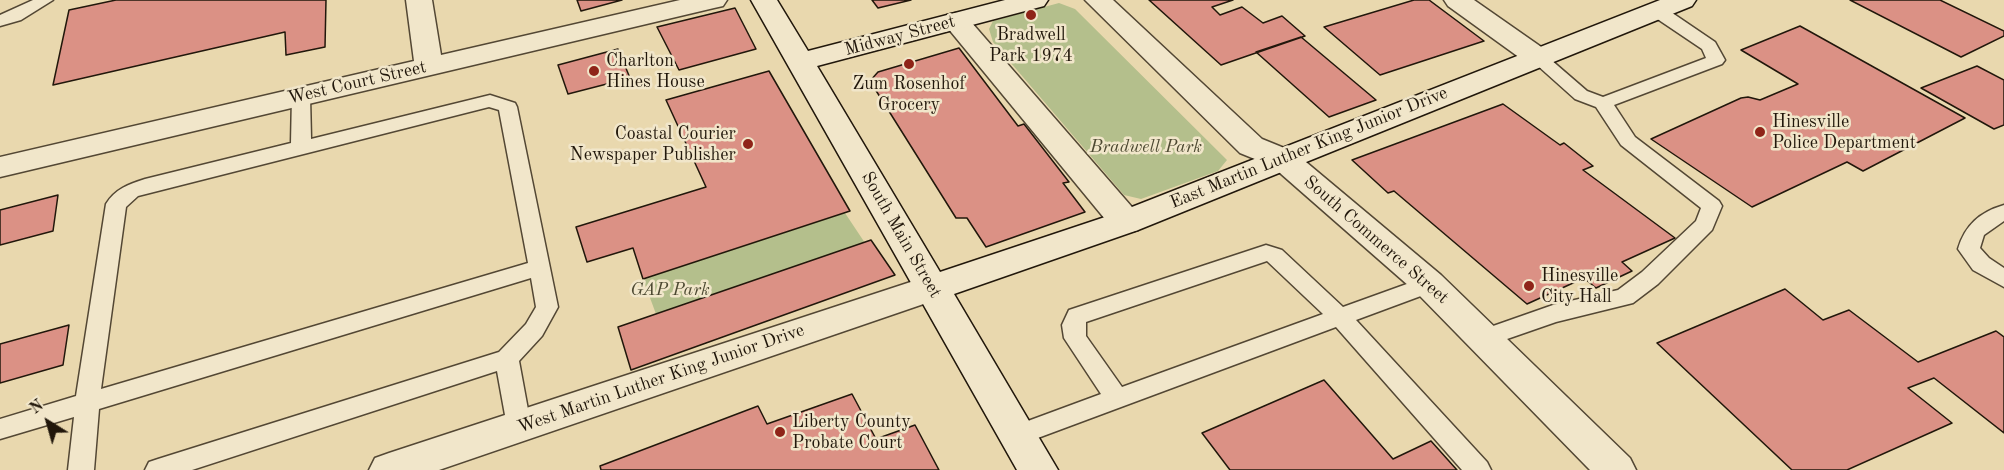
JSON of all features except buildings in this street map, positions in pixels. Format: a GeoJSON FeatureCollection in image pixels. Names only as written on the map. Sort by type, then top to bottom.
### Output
{"type":"FeatureCollection","features":[{"type":"Feature","properties":{"kind":"street"},"geometry":{"type":"LineString","coordinates":[[419,0],[429,66]]}},
{"type":"Feature","properties":{"kind":"street","name":"West Court Street"},"geometry":{"type":"LineString","coordinates":[[0,167],[714,0]]}},
{"type":"Feature","properties":{"kind":"street","name":"South Main Street"},"geometry":{"type":"LineString","coordinates":[[764,0],[1038,470]]}},
{"type":"Feature","properties":{"kind":"street","name":"Midway Street"},"geometry":{"type":"LineString","coordinates":[[800,62],[1035,0]]}},
{"type":"Feature","properties":{"kind":"street","name":"South Commerce Street"},"geometry":{"type":"LineString","coordinates":[[1098,0],[1251,146],[1283,159],[1429,284],[1616,470]]}},
{"type":"Feature","properties":{"kind":"street"},"geometry":{"type":"LineString","coordinates":[[1457,0],[1537,57]]}},
{"type":"Feature","properties":{"kind":"street","name":"East Martin Luther King Junior Drive"},"geometry":{"type":"LineString","coordinates":[[932,288],[1126,222],[1670,5]]}},
{"type":"Feature","properties":{"kind":"street"},"geometry":{"type":"LineString","coordinates":[[956,21],[1126,222]]}},
{"type":"Feature","properties":{"kind":"street","name":"West Martin Luther King Junior Drive"},"geometry":{"type":"LineString","coordinates":[[389,470],[932,288]]}},
{"type":"Feature","properties":{"kind":"lane"},"geometry":{"type":"LineString","coordinates":[[0,21],[15,16],[45,0]]}},
{"type":"Feature","properties":{"kind":"lane"},"geometry":{"type":"LineString","coordinates":[[1603,103],[1716,60],[1708,46],[1670,5]]}},
{"type":"Feature","properties":{"kind":"lane"},"geometry":{"type":"LineString","coordinates":[[1484,338],[1553,314],[1625,297],[1650,278],[1705,225],[1712,206],[1628,141],[1603,103],[1581,95],[1537,57]]}},
{"type":"Feature","properties":{"kind":"lane"},"geometry":{"type":"LineString","coordinates":[[301,96],[301,147]]}},
{"type":"Feature","properties":{"kind":"lane"},"geometry":{"type":"LineString","coordinates":[[81,470],[87,404],[116,204],[131,191],[490,101],[508,107],[548,307],[534,330],[507,359],[158,470]]}},
{"type":"Feature","properties":{"kind":"lane"},"geometry":{"type":"LineString","coordinates":[[2004,213],[1987,220],[1972,233],[1969,249],[1981,264],[2004,279]]}},
{"type":"Feature","properties":{"kind":"lane"},"geometry":{"type":"LineString","coordinates":[[1117,399],[1074,338],[1073,325],[1077,316],[1266,253],[1274,255],[1339,316],[1478,470]]}},
{"type":"Feature","properties":{"kind":"lane"},"geometry":{"type":"LineString","coordinates":[[0,429],[540,267]]}},
{"type":"Feature","properties":{"kind":"lane"},"geometry":{"type":"LineString","coordinates":[[1018,435],[1429,284]]}},
{"type":"Feature","properties":{"kind":"lane"},"geometry":{"type":"LineString","coordinates":[[507,359],[519,426]]}},
{"type":"Feature","properties":{"kind":"green space","name":"Bradwell Park"},"geometry":{"type":"Polygon","coordinates":[[[1059,3],[1075,9],[1227,160],[1218,171],[1141,199],[1124,195],[993,42],[989,29],[993,21],[1059,3]]]}},
{"type":"Feature","properties":{"kind":"green space","name":"GAP Park"},"geometry":{"type":"Polygon","coordinates":[[[845,213],[865,243],[656,314],[643,279],[845,213]]]}},
{"type":"Feature","properties":{"kind":"place","name":"Bradwell Park 1974"},"geometry":{"type":"Point","coordinates":[1031,15]}},
{"type":"Feature","properties":{"kind":"place","name":"Zum Rosenhof Grocery"},"geometry":{"type":"Point","coordinates":[909,64]}},
{"type":"Feature","properties":{"kind":"place","name":"Charlton Hines House"},"geometry":{"type":"Point","coordinates":[594,71]}},
{"type":"Feature","properties":{"kind":"place","name":"Hinesville Police Department"},"geometry":{"type":"Point","coordinates":[1760,132]}},
{"type":"Feature","properties":{"kind":"place","name":"Coastal Courier Newspaper Publisher"},"geometry":{"type":"Point","coordinates":[748,144]}},
{"type":"Feature","properties":{"kind":"place","name":"Hinesville City Hall"},"geometry":{"type":"Point","coordinates":[1529,286]}},
{"type":"Feature","properties":{"kind":"place","name":"Liberty County Probate Court"},"geometry":{"type":"Point","coordinates":[780,432]}}]}
